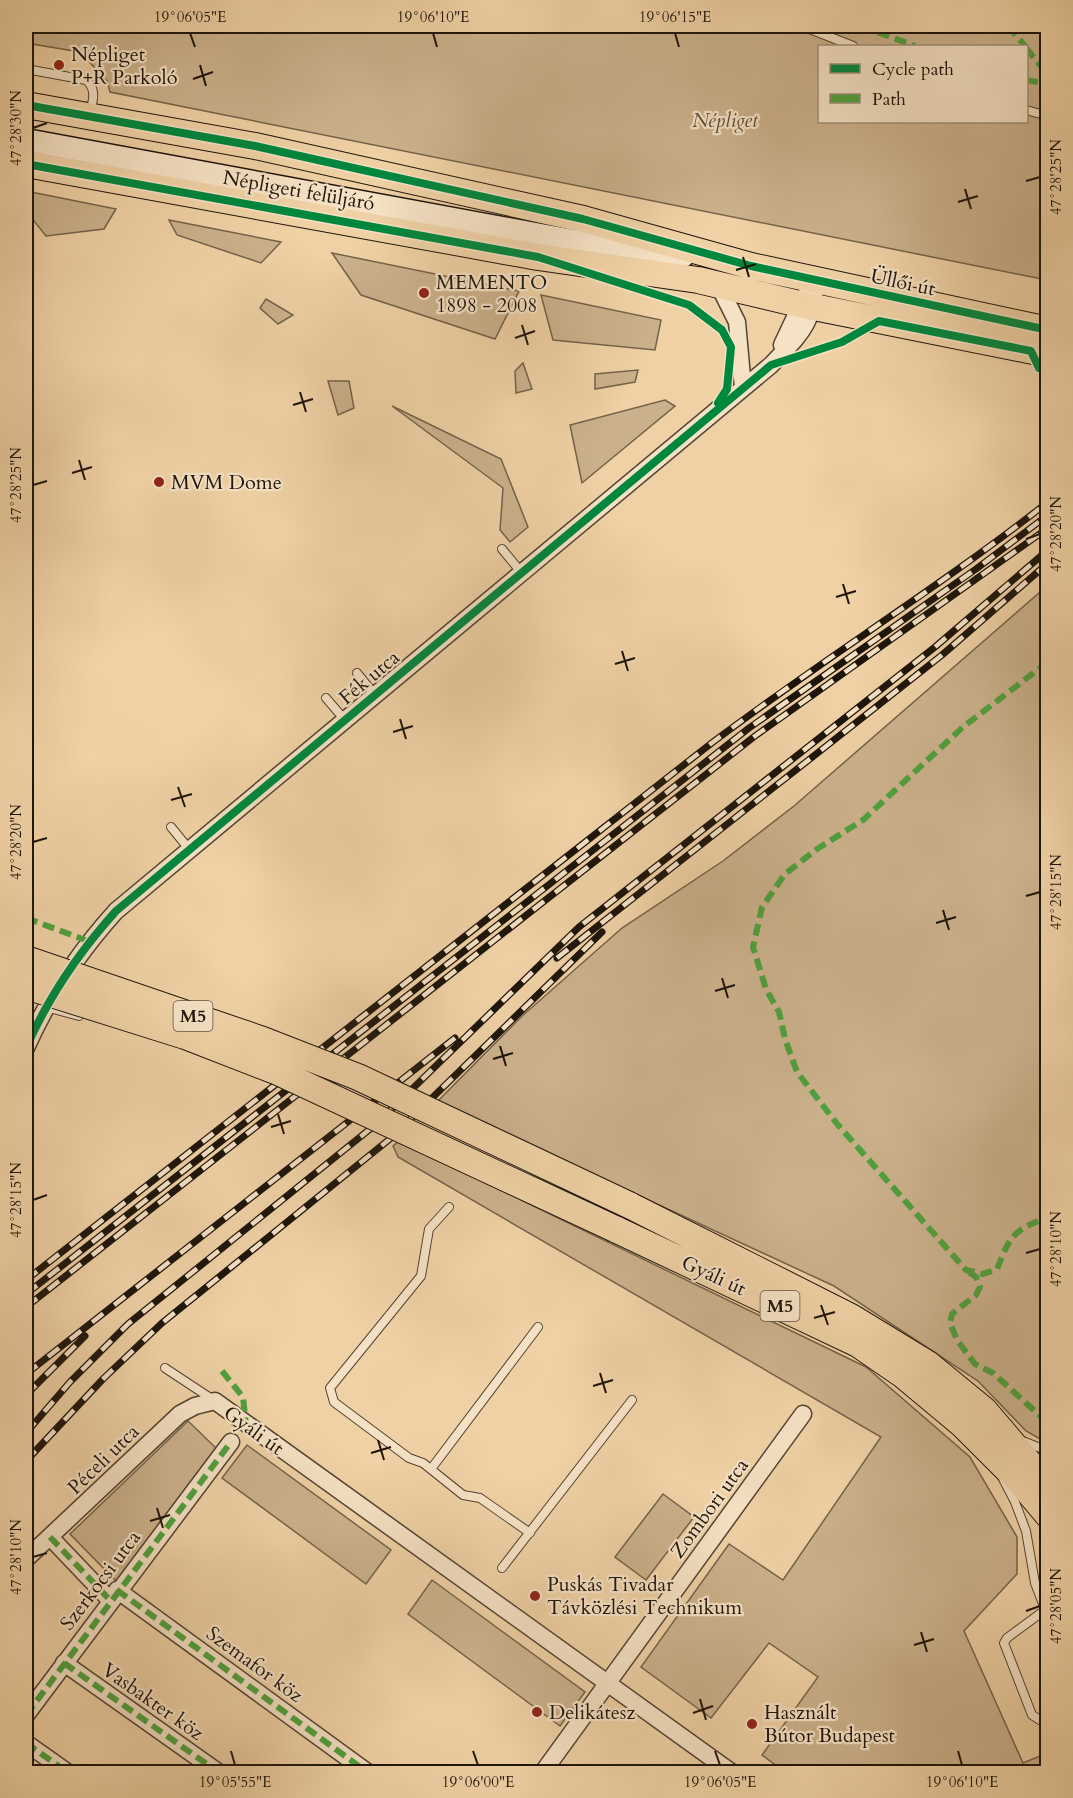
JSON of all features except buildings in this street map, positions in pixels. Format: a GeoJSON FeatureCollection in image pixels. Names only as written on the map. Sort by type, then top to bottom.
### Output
{"type":"FeatureCollection","features":[{"type":"Feature","properties":{"kind":"main road"},"geometry":{"type":"LineString","coordinates":[[26,105],[255,146],[560,214],[751,266]]}},
{"type":"Feature","properties":{"kind":"main road","name":"Népligeti felüljáró"},"geometry":{"type":"LineString","coordinates":[[26,140],[573,241]]}},
{"type":"Feature","properties":{"kind":"main road"},"geometry":{"type":"LineString","coordinates":[[26,164],[538,257],[708,283]]}},
{"type":"Feature","properties":{"kind":"main road"},"geometry":{"type":"LineString","coordinates":[[573,241],[708,283],[806,306],[1047,354]]}},
{"type":"Feature","properties":{"kind":"main road","name":"Üllői út"},"geometry":{"type":"LineString","coordinates":[[573,241],[751,266],[1047,330]]}},
{"type":"Feature","properties":{"kind":"main road","name":"Gyáli út"},"geometry":{"type":"LineString","coordinates":[[26,959],[263,1040],[358,1077],[629,1205],[841,1312],[898,1344],[963,1392],[1047,1515]]}},
{"type":"Feature","properties":{"kind":"main road","name":"Gyáli út"},"geometry":{"type":"LineString","coordinates":[[26,986],[195,1040],[278,1072],[858,1344],[997,1442],[1047,1485]]}},
{"type":"Feature","properties":{"kind":"street","name":"Fék utca"},"geometry":{"type":"LineString","coordinates":[[26,1048],[29,1030],[95,933],[116,911],[771,365],[806,306],[815,280]]}},
{"type":"Feature","properties":{"kind":"street"},"geometry":{"type":"LineString","coordinates":[[708,283],[737,322],[743,388]]}},
{"type":"Feature","properties":{"kind":"street","name":"Péceli utca"},"geometry":{"type":"LineString","coordinates":[[26,1558],[180,1414],[195,1406],[215,1401]]}},
{"type":"Feature","properties":{"kind":"street","name":"Gyáli út"},"geometry":{"type":"LineString","coordinates":[[215,1401],[731,1773]]}},
{"type":"Feature","properties":{"kind":"street","name":"Zombori utca"},"geometry":{"type":"LineString","coordinates":[[543,1773],[803,1414]]}},
{"type":"Feature","properties":{"kind":"street","name":"Szerkocsi utca"},"geometry":{"type":"LineString","coordinates":[[26,1715],[231,1442]]}},
{"type":"Feature","properties":{"kind":"street","name":"Szemafor köz"},"geometry":{"type":"LineString","coordinates":[[50,1537],[114,1595],[367,1773]]}},
{"type":"Feature","properties":{"kind":"street","name":"Vasbakter köz"},"geometry":{"type":"LineString","coordinates":[[64,1663],[218,1773]]}},
{"type":"Feature","properties":{"kind":"street"},"geometry":{"type":"LineString","coordinates":[[26,1743],[67,1773]]}},
{"type":"Feature","properties":{"kind":"lane"},"geometry":{"type":"LineString","coordinates":[[802,26],[850,45]]}},
{"type":"Feature","properties":{"kind":"lane"},"geometry":{"type":"LineString","coordinates":[[26,69],[86,80],[92,85],[94,97],[89,117]]}},
{"type":"Feature","properties":{"kind":"lane"},"geometry":{"type":"LineString","coordinates":[[1028,111],[1045,115],[1047,105]]}},
{"type":"Feature","properties":{"kind":"lane"},"geometry":{"type":"LineString","coordinates":[[502,549],[521,572]]}},
{"type":"Feature","properties":{"kind":"lane"},"geometry":{"type":"LineString","coordinates":[[357,673],[374,694]]}},
{"type":"Feature","properties":{"kind":"lane"},"geometry":{"type":"LineString","coordinates":[[326,698],[344,719]]}},
{"type":"Feature","properties":{"kind":"lane"},"geometry":{"type":"LineString","coordinates":[[171,827],[189,849]]}},
{"type":"Feature","properties":{"kind":"lane"},"geometry":{"type":"LineString","coordinates":[[45,1007],[79,1016]]}},
{"type":"Feature","properties":{"kind":"lane"},"geometry":{"type":"LineString","coordinates":[[449,1207],[429,1229],[421,1276],[330,1388],[334,1402],[409,1458],[430,1469],[463,1494],[480,1498],[530,1533]]}},
{"type":"Feature","properties":{"kind":"lane"},"geometry":{"type":"LineString","coordinates":[[430,1469],[538,1327]]}},
{"type":"Feature","properties":{"kind":"lane"},"geometry":{"type":"LineString","coordinates":[[165,1368],[215,1401]]}},
{"type":"Feature","properties":{"kind":"lane"},"geometry":{"type":"LineString","coordinates":[[502,1568],[632,1400]]}},
{"type":"Feature","properties":{"kind":"lane"},"geometry":{"type":"LineString","coordinates":[[1047,1451],[997,1442],[1026,1531],[1030,1564],[1046,1613],[1007,1638],[1004,1643],[1032,1715],[1047,1725]]}},
{"type":"Feature","properties":{"kind":"green space","name":"Népliget"},"geometry":{"type":"Polygon","coordinates":[[[26,26],[1047,26],[1047,280],[110,92],[107,81],[80,52],[26,43],[26,26]]]}},
{"type":"Feature","properties":{"kind":"green space"},"geometry":{"type":"Polygon","coordinates":[[[26,191],[116,209],[104,229],[46,236],[26,211],[26,191]]]}},
{"type":"Feature","properties":{"kind":"green space"},"geometry":{"type":"Polygon","coordinates":[[[169,220],[281,242],[261,263],[177,235],[169,220]]]}},
{"type":"Feature","properties":{"kind":"green space"},"geometry":{"type":"Polygon","coordinates":[[[332,253],[519,291],[495,339],[361,295],[332,253]]]}},
{"type":"Feature","properties":{"kind":"green space"},"geometry":{"type":"Polygon","coordinates":[[[541,295],[661,320],[655,350],[553,340],[541,295]]]}},
{"type":"Feature","properties":{"kind":"green space"},"geometry":{"type":"Polygon","coordinates":[[[266,299],[293,315],[278,324],[260,308],[266,299]]]}},
{"type":"Feature","properties":{"kind":"green space"},"geometry":{"type":"Polygon","coordinates":[[[523,363],[532,389],[516,393],[515,371],[523,363]]]}},
{"type":"Feature","properties":{"kind":"green space"},"geometry":{"type":"Polygon","coordinates":[[[638,370],[635,382],[595,389],[595,374],[638,370]]]}},
{"type":"Feature","properties":{"kind":"green space"},"geometry":{"type":"Polygon","coordinates":[[[328,381],[349,381],[354,408],[338,415],[328,381]]]}},
{"type":"Feature","properties":{"kind":"green space"},"geometry":{"type":"Polygon","coordinates":[[[665,400],[675,406],[582,483],[570,425],[665,400]]]}},
{"type":"Feature","properties":{"kind":"green space"},"geometry":{"type":"Polygon","coordinates":[[[392,406],[501,459],[528,527],[510,542],[500,530],[503,488],[392,406]]]}},
{"type":"Feature","properties":{"kind":"green space"},"geometry":{"type":"Polygon","coordinates":[[[1047,586],[1047,1443],[1026,1431],[978,1381],[834,1286],[437,1102],[521,1017],[622,928],[723,861],[794,806],[1047,586]]]}},
{"type":"Feature","properties":{"kind":"green space"},"geometry":{"type":"Polygon","coordinates":[[[399,1141],[866,1367],[970,1457],[1017,1537],[1017,1574],[964,1631],[1023,1763],[1047,1753],[1047,1772],[785,1772],[762,1755],[818,1677],[769,1643],[711,1718],[641,1667],[729,1544],[783,1580],[881,1437],[398,1157],[393,1146],[399,1141]]]}},
{"type":"Feature","properties":{"kind":"green space"},"geometry":{"type":"Polygon","coordinates":[[[188,1421],[216,1448],[116,1581],[70,1534],[188,1421]]]}},
{"type":"Feature","properties":{"kind":"green space"},"geometry":{"type":"Polygon","coordinates":[[[247,1445],[391,1550],[366,1584],[222,1478],[247,1445]]]}},
{"type":"Feature","properties":{"kind":"green space"},"geometry":{"type":"Polygon","coordinates":[[[663,1494],[694,1517],[646,1580],[615,1557],[663,1494]]]}},
{"type":"Feature","properties":{"kind":"green space"},"geometry":{"type":"Polygon","coordinates":[[[432,1580],[585,1692],[560,1726],[408,1614],[432,1580]]]}},
{"type":"Feature","properties":{"kind":"railway"},"geometry":{"type":"LineString","coordinates":[[26,1280],[713,742],[966,564],[1048,502]]}},
{"type":"Feature","properties":{"kind":"railway"},"geometry":{"type":"LineString","coordinates":[[26,1294],[749,728],[976,569],[1048,515]]}},
{"type":"Feature","properties":{"kind":"railway"},"geometry":{"type":"LineString","coordinates":[[26,1307],[755,736],[1048,528]]}},
{"type":"Feature","properties":{"kind":"railway"},"geometry":{"type":"LineString","coordinates":[[26,1433],[70,1382],[128,1324],[375,1125],[579,927],[935,647],[1048,550]]}},
{"type":"Feature","properties":{"kind":"railway"},"geometry":{"type":"LineString","coordinates":[[557,958],[942,655],[1048,563]]}},
{"type":"Feature","properties":{"kind":"railway"},"geometry":{"type":"LineString","coordinates":[[26,1461],[103,1379],[162,1323],[391,1138],[602,932]]}},
{"type":"Feature","properties":{"kind":"railway"},"geometry":{"type":"LineString","coordinates":[[26,1374],[455,1038]]}},
{"type":"Feature","properties":{"kind":"railway"},"geometry":{"type":"LineString","coordinates":[[26,1395],[85,1336]]}},
{"type":"Feature","properties":{"kind":"marked path"},"geometry":{"type":"LineString","coordinates":[[861,26],[912,45]]}},
{"type":"Feature","properties":{"kind":"marked path"},"geometry":{"type":"LineString","coordinates":[[1008,26],[1024,45]]}},
{"type":"Feature","properties":{"kind":"marked path"},"geometry":{"type":"LineString","coordinates":[[1028,50],[1048,75]]}},
{"type":"Feature","properties":{"kind":"marked path"},"geometry":{"type":"LineString","coordinates":[[1028,80],[1048,84]]}},
{"type":"Feature","properties":{"kind":"marked path"},"geometry":{"type":"LineString","coordinates":[[1048,662],[963,727],[863,820],[817,849],[785,874],[762,907],[753,947],[766,989],[779,1012],[785,1039],[797,1072],[838,1125],[966,1270],[983,1274],[997,1269],[1006,1248],[1015,1235],[1027,1226],[1048,1217]]}},
{"type":"Feature","properties":{"kind":"marked path"},"geometry":{"type":"LineString","coordinates":[[26,918],[88,941]]}},
{"type":"Feature","properties":{"kind":"marked path"},"geometry":{"type":"LineString","coordinates":[[969,1272],[976,1277],[980,1287],[976,1295],[952,1314],[950,1323],[957,1340],[975,1364],[993,1373],[1048,1423]]}},
{"type":"Feature","properties":{"kind":"marked path"},"geometry":{"type":"LineString","coordinates":[[222,1371],[243,1397],[246,1425]]}},
{"type":"Feature","properties":{"kind":"marked path"},"geometry":{"type":"LineString","coordinates":[[26,1715],[231,1442]]}},
{"type":"Feature","properties":{"kind":"marked path"},"geometry":{"type":"LineString","coordinates":[[50,1537],[110,1600]]}},
{"type":"Feature","properties":{"kind":"marked path"},"geometry":{"type":"LineString","coordinates":[[117,1590],[367,1772]]}},
{"type":"Feature","properties":{"kind":"marked path"},"geometry":{"type":"LineString","coordinates":[[64,1663],[218,1772]]}},
{"type":"Feature","properties":{"kind":"marked path"},"geometry":{"type":"LineString","coordinates":[[26,1743],[67,1772]]}},
{"type":"Feature","properties":{"kind":"cycle path"},"geometry":{"type":"LineString","coordinates":[[26,105],[255,146],[583,219],[751,266],[1048,330]]}},
{"type":"Feature","properties":{"kind":"cycle path"},"geometry":{"type":"LineString","coordinates":[[26,164],[538,257],[689,305],[722,330],[731,347],[727,389],[718,403]]}},
{"type":"Feature","properties":{"kind":"cycle path"},"geometry":{"type":"LineString","coordinates":[[26,1048],[65,976],[116,911],[771,365],[842,342],[879,321],[1031,351],[1039,368],[1048,370]]}},
{"type":"Feature","properties":{"kind":"place","name":"Népliget P+R Parkoló"},"geometry":{"type":"Point","coordinates":[59,65]}},
{"type":"Feature","properties":{"kind":"place","name":"MEMENTO 1898 - 2008"},"geometry":{"type":"Point","coordinates":[424,293]}},
{"type":"Feature","properties":{"kind":"place","name":"MVM Dome"},"geometry":{"type":"Point","coordinates":[159,482]}},
{"type":"Feature","properties":{"kind":"place","name":"Puskás Tivadar Távközlési Technikum"},"geometry":{"type":"Point","coordinates":[535,1596]}},
{"type":"Feature","properties":{"kind":"place","name":"Delikátesz"},"geometry":{"type":"Point","coordinates":[537,1712]}},
{"type":"Feature","properties":{"kind":"place","name":"Használt Bútor Budapest"},"geometry":{"type":"Point","coordinates":[752,1724]}}]}
